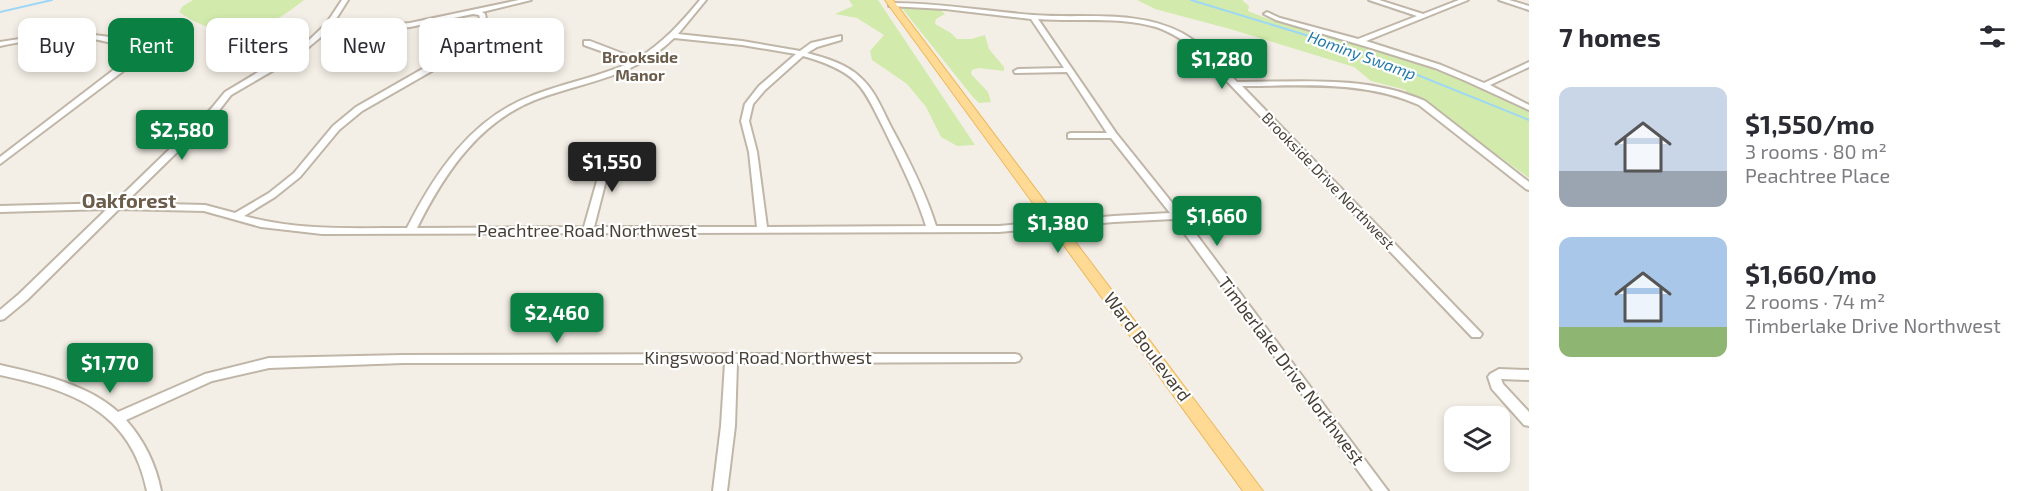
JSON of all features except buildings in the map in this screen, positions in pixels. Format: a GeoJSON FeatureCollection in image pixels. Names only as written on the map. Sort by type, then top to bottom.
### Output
{"type":"FeatureCollection","features":[{"type":"Feature","properties":{"kind":"main road","name":"Ward Boulevard"},"geometry":{"type":"LineString","coordinates":[[890,3],[1254,491]]}},
{"type":"Feature","properties":{"kind":"street"},"geometry":{"type":"LineString","coordinates":[[334,18],[345,0]]}},
{"type":"Feature","properties":{"kind":"street"},"geometry":{"type":"LineString","coordinates":[[407,24],[528,0]]}},
{"type":"Feature","properties":{"kind":"street"},"geometry":{"type":"LineString","coordinates":[[410,231],[428,194],[446,165],[467,142],[487,126],[517,105],[531,99],[603,77],[639,62],[675,36],[703,0]]}},
{"type":"Feature","properties":{"kind":"street"},"geometry":{"type":"LineString","coordinates":[[1372,0],[1423,16]]}},
{"type":"Feature","properties":{"kind":"street"},"geometry":{"type":"LineString","coordinates":[[1358,42],[1465,0]]}},
{"type":"Feature","properties":{"kind":"street"},"geometry":{"type":"LineString","coordinates":[[1502,0],[1529,8]]}},
{"type":"Feature","properties":{"kind":"street","name":"Brookside Drive Northwest"},"geometry":{"type":"LineString","coordinates":[[890,3],[935,5],[1033,17],[1118,18],[1168,29],[1200,48],[1476,334]]}},
{"type":"Feature","properties":{"kind":"street"},"geometry":{"type":"LineString","coordinates":[[236,217],[272,195],[297,175],[336,128],[359,109],[476,42],[483,35],[486,24],[482,14],[474,12]]}},
{"type":"Feature","properties":{"kind":"street"},"geometry":{"type":"LineString","coordinates":[[1267,14],[1485,85],[1529,108]]}},
{"type":"Feature","properties":{"kind":"street","name":"Timberlake Drive Northwest"},"geometry":{"type":"LineString","coordinates":[[1033,17],[1113,135],[1177,216],[1381,491]]}},
{"type":"Feature","properties":{"kind":"street"},"geometry":{"type":"LineString","coordinates":[[0,316],[23,297],[214,111],[221,99],[230,91],[299,51],[321,34]]}},
{"type":"Feature","properties":{"kind":"street"},"geometry":{"type":"LineString","coordinates":[[675,36],[746,44],[801,54],[849,72],[864,86],[915,178],[932,230]]}},
{"type":"Feature","properties":{"kind":"street"},"geometry":{"type":"LineString","coordinates":[[0,44],[50,38],[96,37],[123,44],[131,56],[123,67],[0,161]]}},
{"type":"Feature","properties":{"kind":"street"},"geometry":{"type":"LineString","coordinates":[[762,230],[753,152],[745,124],[751,99],[801,54],[814,45],[838,38]]}},
{"type":"Feature","properties":{"kind":"street"},"geometry":{"type":"LineString","coordinates":[[587,44],[639,62]]}},
{"type":"Feature","properties":{"kind":"street"},"geometry":{"type":"LineString","coordinates":[[1485,85],[1529,64]]}},
{"type":"Feature","properties":{"kind":"street"},"geometry":{"type":"LineString","coordinates":[[1018,71],[1068,70]]}},
{"type":"Feature","properties":{"kind":"street"},"geometry":{"type":"LineString","coordinates":[[1235,84],[1371,86],[1406,94],[1422,103],[1529,187]]}},
{"type":"Feature","properties":{"kind":"street"},"geometry":{"type":"LineString","coordinates":[[1071,136],[1113,135]]}},
{"type":"Feature","properties":{"kind":"street"},"geometry":{"type":"LineString","coordinates":[[588,231],[610,149]]}},
{"type":"Feature","properties":{"kind":"street","name":"Peachtree Road Northwest"},"geometry":{"type":"LineString","coordinates":[[0,209],[115,206],[205,208],[293,229],[410,231],[999,229],[1177,216]]}},
{"type":"Feature","properties":{"kind":"street"},"geometry":{"type":"LineString","coordinates":[[720,491],[728,426],[731,358]]}},
{"type":"Feature","properties":{"kind":"street","name":"Kingswood Road Northwest"},"geometry":{"type":"LineString","coordinates":[[117,418],[209,377],[269,363],[403,359],[1015,358]]}},
{"type":"Feature","properties":{"kind":"street"},"geometry":{"type":"LineString","coordinates":[[0,370],[34,378],[77,394],[107,410],[117,418],[141,454],[154,491]]}},
{"type":"Feature","properties":{"kind":"street"},"geometry":{"type":"LineString","coordinates":[[1529,375],[1499,374],[1494,377],[1497,386],[1529,421]]}},
{"type":"Feature","properties":{"kind":"green space"},"geometry":{"type":"Polygon","coordinates":[[[193,0],[304,0],[279,18],[206,18],[206,26],[179,12],[183,6],[193,0]]]}},
{"type":"Feature","properties":{"kind":"green space"},"geometry":{"type":"Polygon","coordinates":[[[849,0],[878,0],[975,145],[957,146],[941,137],[926,107],[907,84],[872,60],[870,51],[884,35],[857,18],[835,14],[853,6],[849,0]]]}},
{"type":"Feature","properties":{"kind":"green space"},"geometry":{"type":"Polygon","coordinates":[[[1137,0],[1242,0],[1249,6],[1248,11],[1259,16],[1412,62],[1484,89],[1529,111],[1529,178],[1469,135],[1428,101],[1406,94],[1406,90],[1371,81],[1354,67],[1155,9],[1137,0]]]}},
{"type":"Feature","properties":{"kind":"green space"},"geometry":{"type":"Polygon","coordinates":[[[901,7],[938,8],[945,14],[936,19],[935,24],[957,39],[971,39],[985,35],[989,49],[1004,67],[1004,71],[979,68],[972,70],[971,74],[988,92],[991,102],[979,103],[972,96],[901,7]]]}},
{"type":"Feature","properties":{"kind":"waterway"},"geometry":{"type":"LineString","coordinates":[[0,12],[52,0]]}},
{"type":"Feature","properties":{"kind":"waterway","name":"Hominy Swamp"},"geometry":{"type":"LineString","coordinates":[[1191,0],[1358,51],[1529,120]]}},
{"type":"Feature","properties":{"kind":"district","name":"Brookside Manor"},"geometry":{"type":"Point","coordinates":[640,66]}},
{"type":"Feature","properties":{"kind":"district","name":"Oakforest"},"geometry":{"type":"Point","coordinates":[129,201]}}]}
